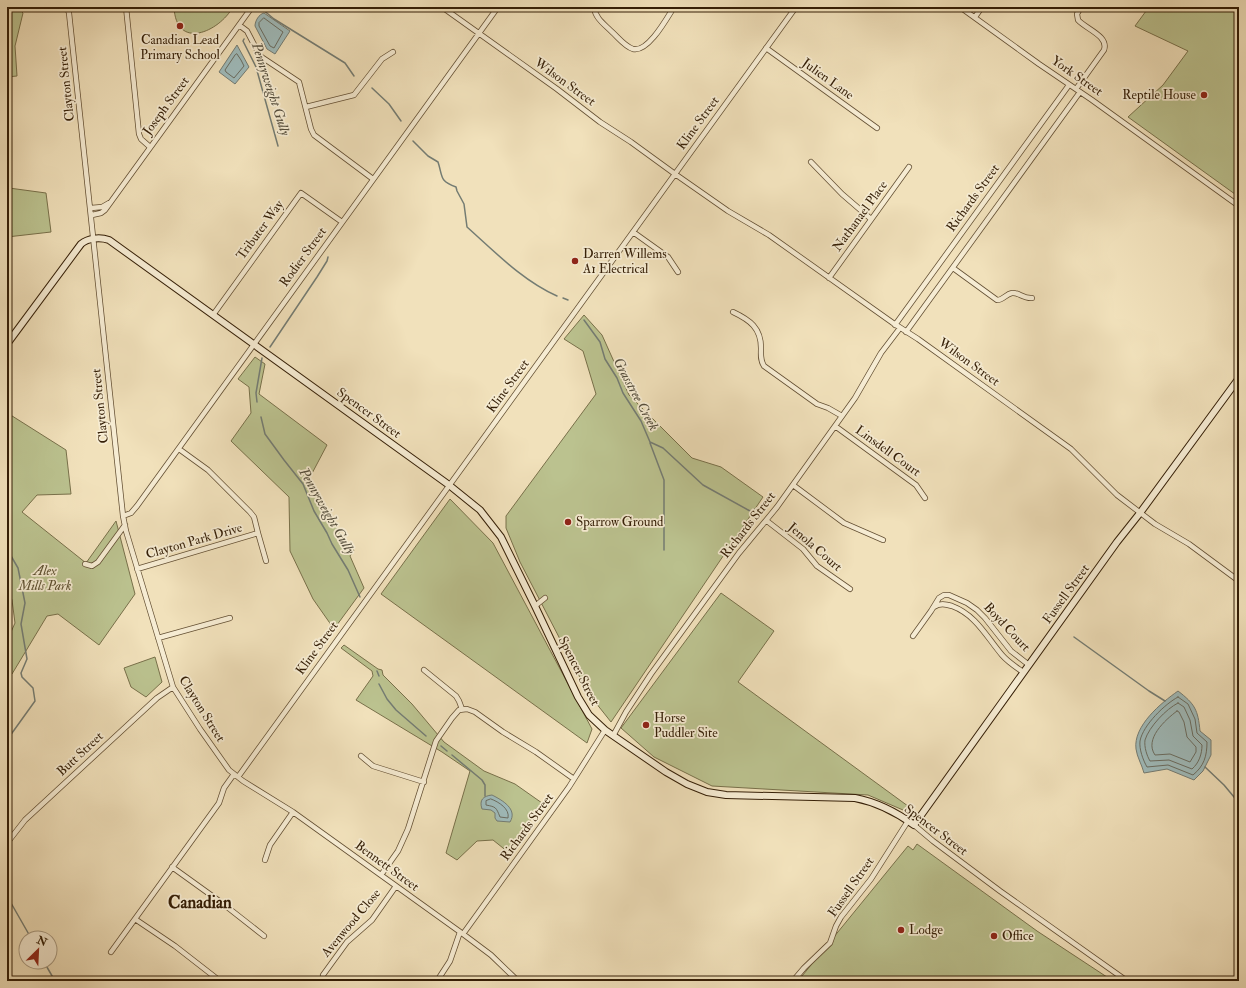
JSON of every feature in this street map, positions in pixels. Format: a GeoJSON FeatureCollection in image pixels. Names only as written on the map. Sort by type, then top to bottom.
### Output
{"type":"FeatureCollection","features":[{"type":"Feature","properties":{"kind":"street","name":"Clayton Street"},"geometry":{"type":"LineString","coordinates":[[68,7],[92,215],[123,516],[137,569],[173,687],[224,763],[236,776]]}},
{"type":"Feature","properties":{"kind":"street"},"geometry":{"type":"LineString","coordinates":[[126,7],[139,134],[142,140],[150,147]]}},
{"type":"Feature","properties":{"kind":"street","name":"Joseph Street"},"geometry":{"type":"LineString","coordinates":[[92,215],[103,212],[113,199],[252,7]]}},
{"type":"Feature","properties":{"kind":"street","name":"Wilson Street"},"geometry":{"type":"LineString","coordinates":[[442,7],[557,89],[600,122],[631,142],[728,211],[769,235],[895,325],[948,360],[1071,449],[1085,461],[1110,488],[1140,513],[1166,531],[1189,544],[1239,581]]}},
{"type":"Feature","properties":{"kind":"street","name":"Rodier Street"},"geometry":{"type":"LineString","coordinates":[[123,516],[130,514],[135,509],[498,7]]}},
{"type":"Feature","properties":{"kind":"street"},"geometry":{"type":"LineString","coordinates":[[594,7],[597,16],[602,22],[626,45],[636,49],[641,48],[648,43],[674,7]]}},
{"type":"Feature","properties":{"kind":"street","name":"Kline Street"},"geometry":{"type":"LineString","coordinates":[[111,952],[219,803],[224,788],[236,776],[796,7]]}},
{"type":"Feature","properties":{"kind":"street","name":"York Street"},"geometry":{"type":"LineString","coordinates":[[960,7],[1239,206]]}},
{"type":"Feature","properties":{"kind":"street"},"geometry":{"type":"LineString","coordinates":[[974,17],[979,7]]}},
{"type":"Feature","properties":{"kind":"street"},"geometry":{"type":"LineString","coordinates":[[974,17],[982,7]]}},
{"type":"Feature","properties":{"kind":"street","name":"Richards Street"},"geometry":{"type":"LineString","coordinates":[[906,332],[953,268],[1078,90],[1104,50],[1104,42],[1100,36],[1078,20],[1077,14],[1081,7]]}},
{"type":"Feature","properties":{"kind":"street"},"geometry":{"type":"LineString","coordinates":[[239,25],[247,31],[260,56],[298,81],[301,86],[311,129],[314,135],[374,179]]}},
{"type":"Feature","properties":{"kind":"street","name":"Julien Lane"},"geometry":{"type":"LineString","coordinates":[[766,48],[877,128]]}},
{"type":"Feature","properties":{"kind":"street"},"geometry":{"type":"LineString","coordinates":[[306,107],[354,95],[380,61],[393,52]]}},
{"type":"Feature","properties":{"kind":"street","name":"Richards Street"},"geometry":{"type":"LineString","coordinates":[[895,325],[1069,85]]}},
{"type":"Feature","properties":{"kind":"street"},"geometry":{"type":"LineString","coordinates":[[811,162],[842,194],[871,219]]}},
{"type":"Feature","properties":{"kind":"street","name":"Nathanael Place"},"geometry":{"type":"LineString","coordinates":[[829,278],[909,167]]}},
{"type":"Feature","properties":{"kind":"street","name":"Tributer Way"},"geometry":{"type":"LineString","coordinates":[[213,315],[301,193],[342,222]]}},
{"type":"Feature","properties":{"kind":"street","name":"Joseph Street"},"geometry":{"type":"LineString","coordinates":[[91,208],[106,206],[113,199]]}},
{"type":"Feature","properties":{"kind":"street"},"geometry":{"type":"LineString","coordinates":[[633,232],[668,257],[678,272]]}},
{"type":"Feature","properties":{"kind":"street","name":"Spencer Street"},"geometry":{"type":"LineString","coordinates":[[94,239],[104,238],[110,241],[449,485],[476,507],[496,530],[506,545],[583,707],[589,715],[612,736],[680,780],[706,792],[726,795],[852,797],[875,803],[914,824],[933,841],[982,878],[1127,981]]}},
{"type":"Feature","properties":{"kind":"street"},"geometry":{"type":"LineString","coordinates":[[7,344],[80,245],[84,241],[94,239]]}},
{"type":"Feature","properties":{"kind":"street"},"geometry":{"type":"LineString","coordinates":[[953,268],[997,300],[1000,300],[1013,293],[1026,298],[1032,298]]}},
{"type":"Feature","properties":{"kind":"street"},"geometry":{"type":"LineString","coordinates":[[733,312],[746,319],[759,333],[761,338],[761,358],[764,366],[817,404],[842,416]]}},
{"type":"Feature","properties":{"kind":"street","name":"Richards Street"},"geometry":{"type":"LineString","coordinates":[[612,736],[626,712],[664,657],[739,553],[767,521],[842,416],[861,389],[881,353],[900,328]]}},
{"type":"Feature","properties":{"kind":"street","name":"Fussell Street"},"geometry":{"type":"LineString","coordinates":[[914,824],[1117,542],[1239,378]]}},
{"type":"Feature","properties":{"kind":"street","name":"Linsdell Court"},"geometry":{"type":"LineString","coordinates":[[834,426],[916,485],[925,498]]}},
{"type":"Feature","properties":{"kind":"street","name":"Clayton Park Drive"},"geometry":{"type":"LineString","coordinates":[[137,569],[258,533],[254,517],[250,512],[209,472],[179,449]]}},
{"type":"Feature","properties":{"kind":"street"},"geometry":{"type":"LineString","coordinates":[[793,485],[844,523],[883,540]]}},
{"type":"Feature","properties":{"kind":"street","name":"Jenola Court"},"geometry":{"type":"LineString","coordinates":[[767,521],[803,549],[817,566],[850,589]]}},
{"type":"Feature","properties":{"kind":"street"},"geometry":{"type":"LineString","coordinates":[[85,564],[92,566],[98,562],[125,525]]}},
{"type":"Feature","properties":{"kind":"street"},"geometry":{"type":"LineString","coordinates":[[258,533],[266,561]]}},
{"type":"Feature","properties":{"kind":"street","name":"Boyd Court"},"geometry":{"type":"LineString","coordinates":[[913,636],[939,598],[944,595],[954,597],[967,603],[983,616],[1011,651],[1029,665]]}},
{"type":"Feature","properties":{"kind":"street"},"geometry":{"type":"LineString","coordinates":[[535,606],[544,598]]}},
{"type":"Feature","properties":{"kind":"street","name":"Boyd Court"},"geometry":{"type":"LineString","coordinates":[[932,610],[937,605],[946,604],[967,614],[976,622],[1005,658],[1023,672]]}},
{"type":"Feature","properties":{"kind":"street"},"geometry":{"type":"LineString","coordinates":[[158,638],[230,618]]}},
{"type":"Feature","properties":{"kind":"street"},"geometry":{"type":"LineString","coordinates":[[424,670],[456,696],[462,709]]}},
{"type":"Feature","properties":{"kind":"street","name":"Butt Street"},"geometry":{"type":"LineString","coordinates":[[7,843],[25,820],[156,698],[173,687]]}},
{"type":"Feature","properties":{"kind":"street"},"geometry":{"type":"LineString","coordinates":[[381,875],[402,844],[424,782],[437,738],[454,714],[462,709],[469,709],[475,712],[574,779]]}},
{"type":"Feature","properties":{"kind":"street","name":"Richards Street"},"geometry":{"type":"LineString","coordinates":[[437,981],[450,961],[461,933],[574,779],[605,730]]}},
{"type":"Feature","properties":{"kind":"street"},"geometry":{"type":"LineString","coordinates":[[361,756],[373,766],[424,782]]}},
{"type":"Feature","properties":{"kind":"street","name":"Bennett Street"},"geometry":{"type":"LineString","coordinates":[[236,776],[293,812],[461,933],[495,959],[518,981]]}},
{"type":"Feature","properties":{"kind":"street"},"geometry":{"type":"LineString","coordinates":[[265,860],[270,845],[293,812]]}},
{"type":"Feature","properties":{"kind":"street","name":"Fussell Street"},"geometry":{"type":"LineString","coordinates":[[793,981],[830,943],[841,917],[874,875],[908,821]]}},
{"type":"Feature","properties":{"kind":"street"},"geometry":{"type":"LineString","coordinates":[[172,867],[222,903],[264,936]]}},
{"type":"Feature","properties":{"kind":"street","name":"Avenwood Close"},"geometry":{"type":"LineString","coordinates":[[323,975],[347,942],[372,920],[396,886]]}},
{"type":"Feature","properties":{"kind":"street"},"geometry":{"type":"LineString","coordinates":[[135,919],[175,946],[220,981]]}},
{"type":"Feature","properties":{"kind":"green space"},"geometry":{"type":"Polygon","coordinates":[[[7,7],[17,7],[23,13],[15,46],[17,76],[7,77],[7,7]]]}},
{"type":"Feature","properties":{"kind":"green space"},"geometry":{"type":"Polygon","coordinates":[[[174,7],[233,7],[227,16],[209,30],[199,33],[190,33],[182,29],[177,21],[174,7]]]}},
{"type":"Feature","properties":{"kind":"green space"},"geometry":{"type":"Polygon","coordinates":[[[1149,7],[1239,7],[1239,197],[1128,117],[1163,85],[1188,51],[1135,26],[1149,7]]]}},
{"type":"Feature","properties":{"kind":"green space"},"geometry":{"type":"Polygon","coordinates":[[[7,161],[9,188],[46,193],[51,232],[7,237],[7,161]]]}},
{"type":"Feature","properties":{"kind":"green space"},"geometry":{"type":"Polygon","coordinates":[[[584,315],[602,335],[629,395],[692,458],[721,467],[763,497],[611,722],[588,693],[520,562],[506,528],[506,516],[596,394],[583,351],[564,339],[584,315]]]}},
{"type":"Feature","properties":{"kind":"green space"},"geometry":{"type":"Polygon","coordinates":[[[255,357],[265,364],[259,394],[327,445],[308,481],[348,546],[354,550],[350,556],[364,588],[334,629],[313,599],[290,551],[289,497],[231,441],[251,413],[249,387],[238,379],[255,357]]]}},
{"type":"Feature","properties":{"kind":"green space","name":"Alex Mills Park"},"geometry":{"type":"Polygon","coordinates":[[[9,414],[66,450],[71,494],[37,495],[22,512],[86,563],[116,521],[135,594],[99,645],[58,614],[47,616],[12,674],[7,669],[7,641],[15,623],[12,600],[7,586],[7,416],[9,414]]]}},
{"type":"Feature","properties":{"kind":"green space"},"geometry":{"type":"Polygon","coordinates":[[[450,499],[493,543],[592,729],[587,743],[381,594],[450,499]]]}},
{"type":"Feature","properties":{"kind":"green space"},"geometry":{"type":"Polygon","coordinates":[[[721,593],[774,631],[738,682],[912,809],[910,813],[868,795],[712,786],[654,757],[621,728],[721,593]]]}},
{"type":"Feature","properties":{"kind":"green space"},"geometry":{"type":"Polygon","coordinates":[[[344,645],[378,669],[382,670],[383,675],[412,704],[444,742],[484,771],[515,784],[542,803],[508,852],[493,840],[477,841],[457,860],[446,853],[470,771],[442,752],[356,700],[373,676],[372,671],[341,648],[344,645]]]}},
{"type":"Feature","properties":{"kind":"green space"},"geometry":{"type":"Polygon","coordinates":[[[155,657],[162,682],[146,697],[131,687],[124,668],[155,657]]]}},
{"type":"Feature","properties":{"kind":"green space"},"geometry":{"type":"Polygon","coordinates":[[[917,844],[1037,931],[1113,981],[798,981],[908,846],[913,850],[917,844]]]}},
{"type":"Feature","properties":{"kind":"water"},"geometry":{"type":"Polygon","coordinates":[[[264,13],[290,31],[275,54],[267,49],[255,26],[260,15],[264,13]]]}},
{"type":"Feature","properties":{"kind":"water"},"geometry":{"type":"Polygon","coordinates":[[[237,45],[249,67],[235,84],[219,72],[237,45]]]}},
{"type":"Feature","properties":{"kind":"water"},"geometry":{"type":"Polygon","coordinates":[[[1178,691],[1195,708],[1200,731],[1211,740],[1211,755],[1203,771],[1194,780],[1167,769],[1144,773],[1137,755],[1136,740],[1143,724],[1156,709],[1178,691]]]}},
{"type":"Feature","properties":{"kind":"water"},"geometry":{"type":"Polygon","coordinates":[[[492,795],[504,802],[510,809],[512,817],[510,822],[497,821],[495,818],[495,813],[491,810],[482,809],[482,799],[486,796],[492,795]]]}},
{"type":"Feature","properties":{"kind":"waterway","name":"Grasstree Creek"},"geometry":{"type":"LineString","coordinates":[[262,8],[274,19],[345,63],[354,76]]}},
{"type":"Feature","properties":{"kind":"waterway","name":"Pennyweight Gully"},"geometry":{"type":"LineString","coordinates":[[244,39],[243,41],[256,67],[278,146]]}},
{"type":"Feature","properties":{"kind":"waterway","name":"Grasstree Creek"},"geometry":{"type":"LineString","coordinates":[[372,88],[389,104],[401,121]]}},
{"type":"Feature","properties":{"kind":"waterway","name":"Grasstree Creek"},"geometry":{"type":"LineString","coordinates":[[413,141],[428,156],[438,162],[442,178],[447,183],[456,187],[464,204],[467,227],[521,274],[557,296]]}},
{"type":"Feature","properties":{"kind":"waterway","name":"Pennyweight Gully"},"geometry":{"type":"LineString","coordinates":[[270,347],[317,277],[328,257]]}},
{"type":"Feature","properties":{"kind":"waterway","name":"Grasstree Creek"},"geometry":{"type":"LineString","coordinates":[[563,298],[568,300]]}},
{"type":"Feature","properties":{"kind":"waterway","name":"Grasstree Creek"},"geometry":{"type":"LineString","coordinates":[[584,320],[600,342],[605,359],[617,378],[623,393],[641,421],[650,442],[663,448],[703,485],[750,511],[765,506]]}},
{"type":"Feature","properties":{"kind":"waterway","name":"Pennyweight Gully"},"geometry":{"type":"LineString","coordinates":[[257,402],[256,393],[262,358]]}},
{"type":"Feature","properties":{"kind":"waterway","name":"Pennyweight Gully"},"geometry":{"type":"LineString","coordinates":[[261,417],[265,434],[303,484],[314,511],[348,570],[360,597]]}},
{"type":"Feature","properties":{"kind":"waterway"},"geometry":{"type":"LineString","coordinates":[[650,443],[664,480],[664,550]]}},
{"type":"Feature","properties":{"kind":"waterway"},"geometry":{"type":"LineString","coordinates":[[7,549],[18,568],[25,603],[21,624],[27,659],[21,673],[22,677],[33,688],[35,701],[7,740]]}},
{"type":"Feature","properties":{"kind":"waterway"},"geometry":{"type":"LineString","coordinates":[[1074,637],[1165,701]]}},
{"type":"Feature","properties":{"kind":"waterway","name":"Pennyweight Gully"},"geometry":{"type":"LineString","coordinates":[[377,671],[379,676]]}},
{"type":"Feature","properties":{"kind":"waterway","name":"Pennyweight Gully"},"geometry":{"type":"LineString","coordinates":[[379,684],[387,699],[396,710],[426,736]]}},
{"type":"Feature","properties":{"kind":"waterway","name":"Pennyweight Gully"},"geometry":{"type":"LineString","coordinates":[[441,746],[447,751]]}},
{"type":"Feature","properties":{"kind":"waterway","name":"Pennyweight Gully"},"geometry":{"type":"LineString","coordinates":[[452,755],[482,780],[485,785],[485,796]]}},
{"type":"Feature","properties":{"kind":"waterway"},"geometry":{"type":"LineString","coordinates":[[1205,767],[1224,785],[1239,803]]}},
{"type":"Feature","properties":{"kind":"waterway"},"geometry":{"type":"LineString","coordinates":[[7,896],[26,930]]}},
{"type":"Feature","properties":{"kind":"waterway"},"geometry":{"type":"LineString","coordinates":[[49,970],[55,981]]}},
{"type":"Feature","properties":{"kind":"place","name":"Canadian Lead Primary School"},"geometry":{"type":"Point","coordinates":[180,26]}},
{"type":"Feature","properties":{"kind":"place","name":"Reptile House"},"geometry":{"type":"Point","coordinates":[1204,95]}},
{"type":"Feature","properties":{"kind":"place","name":"Darren Willems A1 Electrical"},"geometry":{"type":"Point","coordinates":[575,261]}},
{"type":"Feature","properties":{"kind":"place","name":"Sparrow Ground"},"geometry":{"type":"Point","coordinates":[568,522]}},
{"type":"Feature","properties":{"kind":"place","name":"Horse Puddler Site"},"geometry":{"type":"Point","coordinates":[646,725]}},
{"type":"Feature","properties":{"kind":"place","name":"Lodge"},"geometry":{"type":"Point","coordinates":[901,930]}},
{"type":"Feature","properties":{"kind":"place","name":"Office"},"geometry":{"type":"Point","coordinates":[994,936]}},
{"type":"Feature","properties":{"kind":"district","name":"Canadian"},"geometry":{"type":"Point","coordinates":[200,902]}}]}
